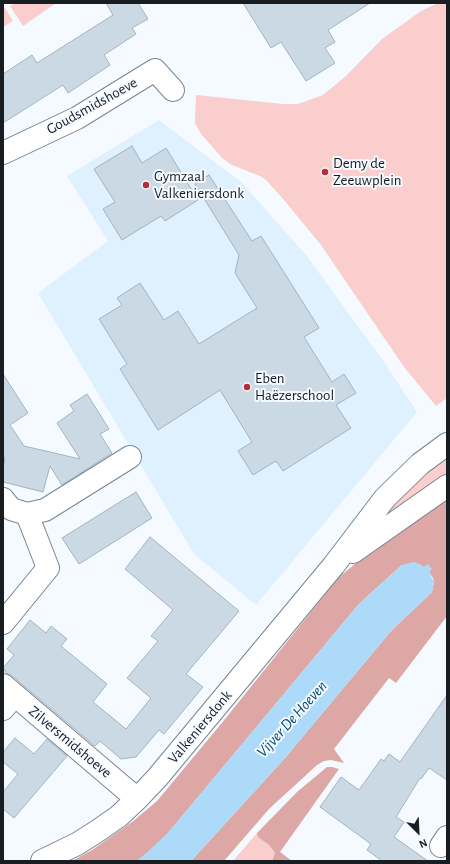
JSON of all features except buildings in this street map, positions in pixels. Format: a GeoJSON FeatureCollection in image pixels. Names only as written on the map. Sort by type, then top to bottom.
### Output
{"type":"FeatureCollection","features":[{"type":"Feature","properties":{"kind":"street","name":"Goudsmidshoeve"},"geometry":{"type":"LineString","coordinates":[[3,153],[77,118],[155,70],[173,90]]}},
{"type":"Feature","properties":{"kind":"street","name":"Valkeniersdonk"},"geometry":{"type":"LineString","coordinates":[[42,861],[77,844],[99,830],[119,816],[137,799],[157,778],[334,565],[385,498],[420,464],[447,444]]}},
{"type":"Feature","properties":{"kind":"street"},"geometry":{"type":"LineString","coordinates":[[3,499],[11,509],[27,514],[44,510],[130,458]]}},
{"type":"Feature","properties":{"kind":"street","name":"Valkeniersdonk"},"geometry":{"type":"LineString","coordinates":[[334,565],[447,486]]}},
{"type":"Feature","properties":{"kind":"street"},"geometry":{"type":"LineString","coordinates":[[3,623],[48,568],[27,514]]}},
{"type":"Feature","properties":{"kind":"street","name":"Zilversmidshoeve"},"geometry":{"type":"LineString","coordinates":[[7,696],[137,799]]}},
{"type":"Feature","properties":{"kind":"shaded area"},"geometry":{"type":"Polygon","coordinates":[[[15,3],[56,3],[23,26],[10,6],[15,3]]]}},
{"type":"Feature","properties":{"kind":"shaded area"},"geometry":{"type":"Polygon","coordinates":[[[438,3],[447,3],[447,398],[436,406],[404,367],[321,245],[284,200],[266,180],[260,176],[232,165],[223,159],[201,134],[195,123],[195,117],[196,95],[283,104],[298,104],[323,95],[346,76],[382,39],[421,11],[438,3]]]}},
{"type":"Feature","properties":{"kind":"shaded area"},"geometry":{"type":"Polygon","coordinates":[[[3,5],[13,21],[3,27],[3,5]]]}},
{"type":"Feature","properties":{"kind":"shaded area","name":"Eben Haëzerschool"},"geometry":{"type":"Polygon","coordinates":[[[159,120],[241,182],[306,255],[384,362],[417,412],[256,605],[194,554],[38,293],[108,241],[67,176],[159,120]]]}},
{"type":"Feature","properties":{"kind":"shaded area"},"geometry":{"type":"Polygon","coordinates":[[[447,456],[447,477],[385,516],[395,497],[447,456]]]}},
{"type":"Feature","properties":{"kind":"shaded area"},"geometry":{"type":"Polygon","coordinates":[[[447,499],[447,616],[396,683],[389,678],[334,749],[344,763],[331,760],[324,761],[317,765],[269,809],[224,861],[191,861],[285,758],[391,631],[432,592],[434,582],[433,578],[429,572],[419,564],[402,565],[358,605],[168,833],[144,856],[137,861],[72,861],[92,850],[132,822],[157,801],[339,577],[382,542],[447,499]]]}},
{"type":"Feature","properties":{"kind":"shaded area"},"geometry":{"type":"Polygon","coordinates":[[[327,767],[339,769],[280,852],[292,861],[272,861],[275,853],[269,845],[258,837],[257,833],[297,792],[327,767]]]}},
{"type":"Feature","properties":{"kind":"shaded area"},"geometry":{"type":"Polygon","coordinates":[[[257,833],[275,853],[272,861],[233,861],[257,833]]]}},
{"type":"Feature","properties":{"kind":"water","name":"Vijver De Hoeven"},"geometry":{"type":"Polygon","coordinates":[[[414,562],[424,567],[428,564],[432,569],[429,572],[434,582],[432,592],[391,631],[285,758],[191,861],[137,861],[168,833],[358,605],[402,565],[414,562]]]}},
{"type":"Feature","properties":{"kind":"place","name":"Demy de Zeeuwplein"},"geometry":{"type":"Point","coordinates":[325,172]}},
{"type":"Feature","properties":{"kind":"place","name":"Gymzaal Valkeniersdonk"},"geometry":{"type":"Point","coordinates":[146,185]}},
{"type":"Feature","properties":{"kind":"place","name":"Eben Haëzerschool"},"geometry":{"type":"Point","coordinates":[247,387]}}]}
